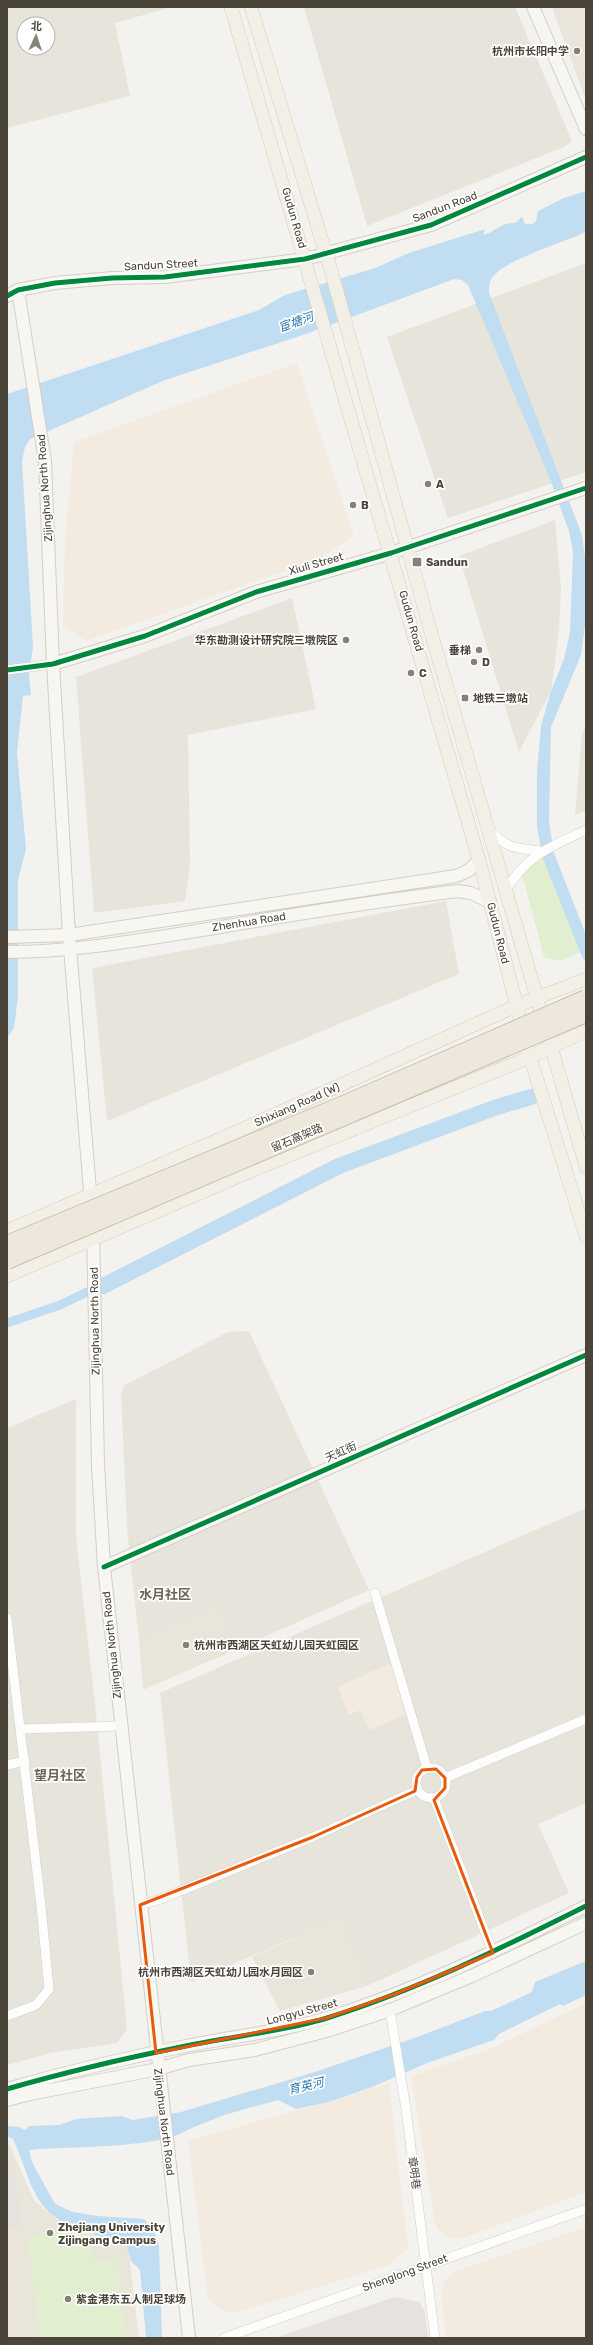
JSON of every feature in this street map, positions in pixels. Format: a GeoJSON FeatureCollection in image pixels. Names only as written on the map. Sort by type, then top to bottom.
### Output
{"type":"FeatureCollection","features":[{"type":"Feature","properties":{"kind":"highway","name":"留石高架路"},"geometry":{"type":"LineString","coordinates":[[7,1244],[338,1106],[586,998]]}},
{"type":"Feature","properties":{"kind":"highway","name":"留石高架路"},"geometry":{"type":"LineString","coordinates":[[7,1261],[586,1014]]}},
{"type":"Feature","properties":{"kind":"main road","name":"Gudun Road"},"geometry":{"type":"LineString","coordinates":[[231,7],[306,259],[310,279],[328,336],[479,860],[530,1057],[586,1236]]}},
{"type":"Feature","properties":{"kind":"main road","name":"Gudun Road"},"geometry":{"type":"LineString","coordinates":[[251,7],[332,274],[407,548],[586,1167]]}},
{"type":"Feature","properties":{"kind":"main road","name":"Shixiang Road (W)"},"geometry":{"type":"LineString","coordinates":[[7,1231],[91,1196],[516,1006],[586,979]]}},
{"type":"Feature","properties":{"kind":"main road"},"geometry":{"type":"LineString","coordinates":[[7,1276],[94,1240],[251,1170],[530,1057],[586,1031]]}},
{"type":"Feature","properties":{"kind":"street"},"geometry":{"type":"LineString","coordinates":[[534,7],[586,129]]}},
{"type":"Feature","properties":{"kind":"street","name":"Sandun Road"},"geometry":{"type":"LineString","coordinates":[[306,259],[431,226],[586,157]]}},
{"type":"Feature","properties":{"kind":"street","name":"Sandun Street"},"geometry":{"type":"LineString","coordinates":[[7,296],[13,289],[55,283],[112,278],[165,277],[306,259]]}},
{"type":"Feature","properties":{"kind":"street","name":"Zijinghua North Road"},"geometry":{"type":"LineString","coordinates":[[13,289],[33,383],[43,442],[53,664],[69,935],[94,1240],[98,1465],[104,1567],[156,2053],[189,2338]]}},
{"type":"Feature","properties":{"kind":"street","name":"Xiuli Street"},"geometry":{"type":"LineString","coordinates":[[53,664],[145,636],[256,592],[407,548],[554,500],[586,488]]}},
{"type":"Feature","properties":{"kind":"street"},"geometry":{"type":"LineString","coordinates":[[7,670],[53,664]]}},
{"type":"Feature","properties":{"kind":"street"},"geometry":{"type":"LineString","coordinates":[[488,830],[507,846],[514,849],[541,851]]}},
{"type":"Feature","properties":{"kind":"street"},"geometry":{"type":"LineString","coordinates":[[506,890],[515,874],[541,851],[586,830]]}},
{"type":"Feature","properties":{"kind":"street","name":"Zhenhua Road"},"geometry":{"type":"LineString","coordinates":[[7,937],[69,935],[456,876],[468,871],[479,860]]}},
{"type":"Feature","properties":{"kind":"street","name":"Zhenhua Road"},"geometry":{"type":"LineString","coordinates":[[7,952],[36,952],[130,942],[374,902],[458,891],[471,893],[490,902]]}},
{"type":"Feature","properties":{"kind":"street","name":"天虹街"},"geometry":{"type":"LineString","coordinates":[[104,1567],[586,1355]]}},
{"type":"Feature","properties":{"kind":"street"},"geometry":{"type":"LineString","coordinates":[[375,1593],[427,1768]]}},
{"type":"Feature","properties":{"kind":"street"},"geometry":{"type":"LineString","coordinates":[[7,1618],[25,1761],[49,1989],[36,2005],[7,2016]]}},
{"type":"Feature","properties":{"kind":"street"},"geometry":{"type":"LineString","coordinates":[[445,1778],[586,1719]]}},
{"type":"Feature","properties":{"kind":"street"},"geometry":{"type":"LineString","coordinates":[[21,1729],[120,1726]]}},
{"type":"Feature","properties":{"kind":"street"},"geometry":{"type":"LineString","coordinates":[[7,1765],[25,1761]]}},
{"type":"Feature","properties":{"kind":"street"},"geometry":{"type":"LineString","coordinates":[[427,1768],[440,1771],[445,1778],[445,1788],[443,1793],[434,1798],[424,1797],[417,1790],[417,1777],[427,1768]]}},
{"type":"Feature","properties":{"kind":"street"},"geometry":{"type":"LineString","coordinates":[[140,1905],[158,1900],[314,1837],[417,1790]]}},
{"type":"Feature","properties":{"kind":"street"},"geometry":{"type":"LineString","coordinates":[[434,1798],[493,1953]]}},
{"type":"Feature","properties":{"kind":"street","name":"Longyu Street"},"geometry":{"type":"LineString","coordinates":[[7,2089],[186,2046],[252,2035],[326,2018],[395,1994],[493,1953],[586,1906]]}},
{"type":"Feature","properties":{"kind":"street"},"geometry":{"type":"LineString","coordinates":[[7,2100],[30,2094],[158,2069],[189,2060],[263,2048],[330,2030],[390,2010],[474,1975],[586,1923]]}},
{"type":"Feature","properties":{"kind":"street","name":"章明巷"},"geometry":{"type":"LineString","coordinates":[[390,2010],[400,2085],[406,2109],[435,2338]]}},
{"type":"Feature","properties":{"kind":"street","name":"Shenglong Street"},"geometry":{"type":"LineString","coordinates":[[224,2338],[586,2209]]}},
{"type":"Feature","properties":{"kind":"highlighted area"},"geometry":{"type":"Polygon","coordinates":[[[436,1769],[445,1778],[445,1788],[434,1800],[493,1953],[395,1994],[326,2018],[156,2053],[140,1905],[313,1837],[415,1791],[417,1777],[422,1770],[436,1769]]]}},
{"type":"Feature","properties":{"kind":"shaded area"},"geometry":{"type":"Polygon","coordinates":[[[7,7],[172,7],[115,23],[130,96],[7,128],[7,7]]]}},
{"type":"Feature","properties":{"kind":"shaded area"},"geometry":{"type":"Polygon","coordinates":[[[304,7],[515,7],[572,141],[564,147],[367,226],[304,7]]]}},
{"type":"Feature","properties":{"kind":"shaded area","name":"杭州市长阳中学"},"geometry":{"type":"Polygon","coordinates":[[[552,7],[586,7],[586,94],[584,95],[552,7]]]}},
{"type":"Feature","properties":{"kind":"shaded area"},"geometry":{"type":"Polygon","coordinates":[[[586,263],[586,472],[448,518],[387,337],[586,263]]]}},
{"type":"Feature","properties":{"kind":"shaded area"},"geometry":{"type":"Polygon","coordinates":[[[297,363],[354,536],[321,558],[86,641],[63,626],[65,541],[74,442],[297,363]]]}},
{"type":"Feature","properties":{"kind":"shaded area"},"geometry":{"type":"Polygon","coordinates":[[[555,520],[561,588],[559,631],[551,691],[519,752],[459,556],[555,520]]]}},
{"type":"Feature","properties":{"kind":"shaded area"},"geometry":{"type":"Polygon","coordinates":[[[292,598],[316,709],[188,735],[190,864],[185,901],[94,913],[76,677],[292,598]]]}},
{"type":"Feature","properties":{"kind":"shaded area"},"geometry":{"type":"Polygon","coordinates":[[[586,724],[586,811],[575,815],[582,734],[586,724]]]}},
{"type":"Feature","properties":{"kind":"shaded area"},"geometry":{"type":"Polygon","coordinates":[[[446,901],[459,974],[107,1121],[92,968],[446,901]]]}},
{"type":"Feature","properties":{"kind":"shaded area"},"geometry":{"type":"Polygon","coordinates":[[[249,1331],[369,1590],[235,1650],[216,1608],[139,1640],[127,1528],[121,1393],[125,1385],[228,1332],[249,1331]]]}},
{"type":"Feature","properties":{"kind":"shaded area"},"geometry":{"type":"Polygon","coordinates":[[[76,1399],[76,1537],[95,1703],[127,2029],[117,2043],[51,2053],[7,2065],[7,1428],[76,1399]]]}},
{"type":"Feature","properties":{"kind":"shaded area"},"geometry":{"type":"Polygon","coordinates":[[[586,1508],[586,1803],[538,1824],[569,1893],[367,1986],[341,1918],[191,1982],[160,1693],[586,1508]]]}},
{"type":"Feature","properties":{"kind":"shaded area","name":"杭州市西湖区天虹幼儿园天虹园区"},"geometry":{"type":"Polygon","coordinates":[[[217,1607],[235,1650],[143,1690],[139,1640],[217,1607]]]}},
{"type":"Feature","properties":{"kind":"shaded area"},"geometry":{"type":"Polygon","coordinates":[[[393,1662],[408,1714],[369,1730],[360,1710],[349,1715],[338,1687],[393,1662]]]}},
{"type":"Feature","properties":{"kind":"shaded area","name":"杭州市西湖区天虹幼儿园水月园区"},"geometry":{"type":"Polygon","coordinates":[[[341,1918],[367,1986],[280,2011],[252,1957],[341,1918]]]}},
{"type":"Feature","properties":{"kind":"shaded area"},"geometry":{"type":"Polygon","coordinates":[[[586,2003],[586,2192],[463,2238],[451,2238],[440,2232],[435,2224],[411,2076],[490,2049],[586,2003]]]}},
{"type":"Feature","properties":{"kind":"shaded area"},"geometry":{"type":"Polygon","coordinates":[[[389,2084],[408,2248],[389,2265],[239,2312],[227,2312],[218,2308],[208,2298],[188,2141],[389,2084]]]}},
{"type":"Feature","properties":{"kind":"shaded area","name":"Zhejiang University Zijingang Campus"},"geometry":{"type":"Polygon","coordinates":[[[7,2139],[34,2200],[57,2220],[128,2247],[139,2338],[7,2338],[7,2139]]]}},
{"type":"Feature","properties":{"kind":"shaded area"},"geometry":{"type":"Polygon","coordinates":[[[7,2163],[13,2163],[22,2227],[7,2228],[7,2163]]]}},
{"type":"Feature","properties":{"kind":"shaded area"},"geometry":{"type":"Polygon","coordinates":[[[586,2227],[586,2338],[446,2338],[441,2294],[445,2280],[453,2272],[586,2227]]]}},
{"type":"Feature","properties":{"kind":"shaded area"},"geometry":{"type":"Polygon","coordinates":[[[395,2297],[419,2302],[425,2312],[428,2338],[274,2338],[395,2297]]]}},
{"type":"Feature","properties":{"kind":"green space"},"geometry":{"type":"Polygon","coordinates":[[[542,856],[580,952],[561,961],[544,957],[522,874],[542,856]]]}},
{"type":"Feature","properties":{"kind":"green space","name":"紫金港东五人制足球场"},"geometry":{"type":"Polygon","coordinates":[[[83,2231],[90,2236],[93,2260],[114,2258],[118,2263],[127,2338],[39,2338],[27,2236],[83,2231]]]}},
{"type":"Feature","properties":{"kind":"water","name":"宦塘河"},"geometry":{"type":"Polygon","coordinates":[[[586,191],[586,232],[521,258],[498,271],[492,278],[489,293],[582,535],[586,564],[586,618],[581,655],[551,727],[549,822],[554,853],[586,935],[586,960],[584,960],[580,952],[542,856],[537,827],[537,772],[541,726],[551,691],[564,659],[570,632],[573,552],[569,531],[550,479],[468,285],[462,280],[454,279],[306,334],[165,380],[30,439],[25,447],[22,461],[33,647],[29,675],[31,695],[23,696],[17,753],[26,849],[18,880],[18,996],[14,1028],[7,1038],[7,394],[259,310],[285,295],[375,268],[409,253],[482,230],[485,230],[483,235],[487,234],[505,224],[515,223],[522,217],[525,224],[533,224],[536,221],[538,211],[564,198],[586,191]]]}},
{"type":"Feature","properties":{"kind":"water","name":"育英河"},"geometry":{"type":"Polygon","coordinates":[[[586,1961],[586,1995],[563,2006],[560,2004],[499,2034],[494,2040],[427,2063],[372,2087],[329,2102],[296,2109],[278,2100],[224,2115],[174,2136],[156,2141],[112,2146],[29,2150],[32,2162],[55,2204],[73,2212],[97,2216],[144,2219],[153,2228],[159,2246],[162,2338],[146,2338],[140,2270],[131,2261],[127,2247],[118,2241],[104,2236],[99,2237],[78,2225],[66,2223],[55,2217],[45,2208],[32,2187],[13,2139],[7,2136],[7,2126],[19,2127],[26,2130],[29,2126],[59,2125],[76,2119],[122,2116],[133,2120],[181,2112],[315,2072],[417,2037],[485,2011],[491,2011],[532,1992],[535,1982],[586,1961]]]}},
{"type":"Feature","properties":{"kind":"waterway"},"geometry":{"type":"LineString","coordinates":[[103,1286],[339,1166],[497,1107],[531,1097]]}},
{"type":"Feature","properties":{"kind":"waterway"},"geometry":{"type":"LineString","coordinates":[[7,1323],[60,1305],[87,1292]]}},
{"type":"Feature","properties":{"kind":"cycle path"},"geometry":{"type":"LineString","coordinates":[[7,296],[18,290],[55,283],[112,278],[165,277],[305,259],[431,225],[586,157]]}},
{"type":"Feature","properties":{"kind":"cycle path"},"geometry":{"type":"LineString","coordinates":[[7,670],[53,664],[145,636],[256,592],[391,553],[586,488]]}},
{"type":"Feature","properties":{"kind":"cycle path"},"geometry":{"type":"LineString","coordinates":[[104,1567],[586,1355]]}},
{"type":"Feature","properties":{"kind":"cycle path"},"geometry":{"type":"LineString","coordinates":[[7,2089],[141,2055],[204,2042],[257,2034],[327,2018],[394,1995],[459,1967],[491,1953],[586,1906]]}},
{"type":"Feature","properties":{"kind":"place","name":"杭州市长阳中学"},"geometry":{"type":"Point","coordinates":[577,51]}},
{"type":"Feature","properties":{"kind":"place","name":"A"},"geometry":{"type":"Point","coordinates":[428,484]}},
{"type":"Feature","properties":{"kind":"place","name":"B"},"geometry":{"type":"Point","coordinates":[353,505]}},
{"type":"Feature","properties":{"kind":"place","name":"Sandun"},"geometry":{"type":"Point","coordinates":[417,562]}},
{"type":"Feature","properties":{"kind":"place","name":"华东勘测设计研究院三墩院区"},"geometry":{"type":"Point","coordinates":[346,640]}},
{"type":"Feature","properties":{"kind":"place","name":"垂梯"},"geometry":{"type":"Point","coordinates":[479,650]}},
{"type":"Feature","properties":{"kind":"place","name":"D"},"geometry":{"type":"Point","coordinates":[474,662]}},
{"type":"Feature","properties":{"kind":"place","name":"C"},"geometry":{"type":"Point","coordinates":[411,673]}},
{"type":"Feature","properties":{"kind":"place","name":"地铁三墩站"},"geometry":{"type":"Point","coordinates":[465,698]}},
{"type":"Feature","properties":{"kind":"place","name":"杭州市西湖区天虹幼儿园天虹园区"},"geometry":{"type":"Point","coordinates":[186,1645]}},
{"type":"Feature","properties":{"kind":"place","name":"杭州市西湖区天虹幼儿园水月园区"},"geometry":{"type":"Point","coordinates":[311,1972]}},
{"type":"Feature","properties":{"kind":"place","name":"Zhejiang University Zijingang Campus"},"geometry":{"type":"Point","coordinates":[50,2233]}},
{"type":"Feature","properties":{"kind":"place","name":"紫金港东五人制足球场"},"geometry":{"type":"Point","coordinates":[68,2299]}},
{"type":"Feature","properties":{"kind":"district","name":"水月社区"},"geometry":{"type":"Point","coordinates":[165,1594]}},
{"type":"Feature","properties":{"kind":"district","name":"望月社区"},"geometry":{"type":"Point","coordinates":[60,1775]}}]}
